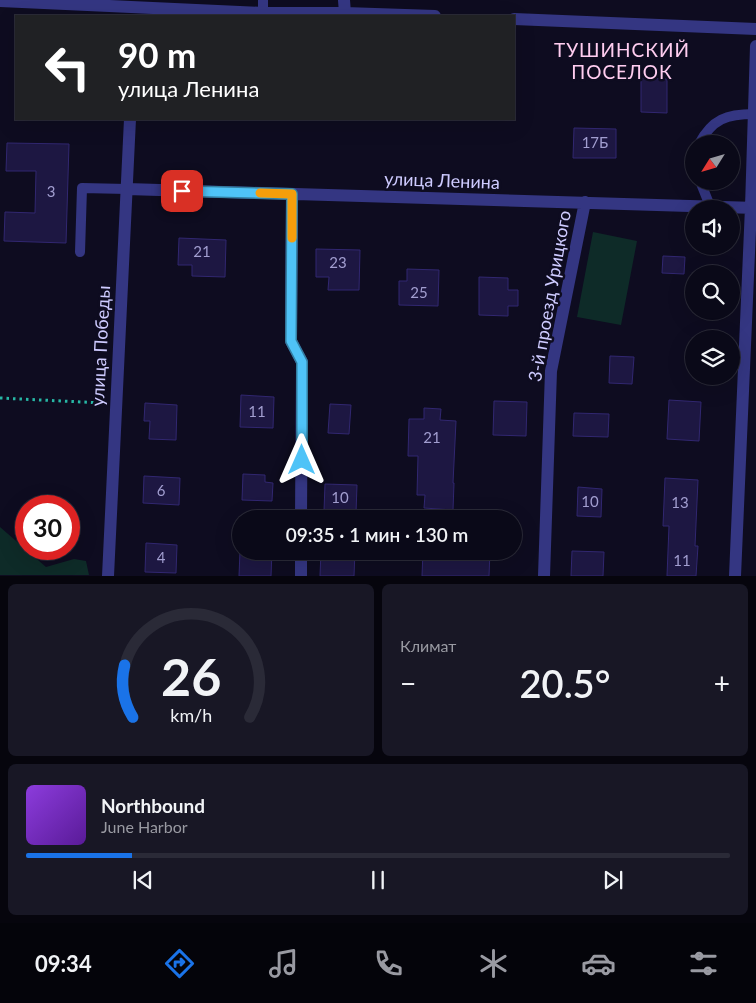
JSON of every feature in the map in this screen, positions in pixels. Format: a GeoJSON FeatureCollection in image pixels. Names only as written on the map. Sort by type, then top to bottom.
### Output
{"type":"FeatureCollection","features":[{"type":"Feature","properties":{"kind":"street"},"geometry":{"type":"LineString","coordinates":[[0,1],[51,2],[136,12],[263,6],[344,6],[426,15]]}},
{"type":"Feature","properties":{"kind":"street"},"geometry":{"type":"LineString","coordinates":[[515,19],[756,28]]}},
{"type":"Feature","properties":{"kind":"street"},"geometry":{"type":"LineString","coordinates":[[735,576],[753,208],[756,46]]}},
{"type":"Feature","properties":{"kind":"street","name":"улица Победы"},"geometry":{"type":"LineString","coordinates":[[108,576],[130,120]]}},
{"type":"Feature","properties":{"kind":"street","name":"улица Ленина"},"geometry":{"type":"LineString","coordinates":[[127,190],[685,205]]}},
{"type":"Feature","properties":{"kind":"street"},"geometry":{"type":"LineString","coordinates":[[292,194],[291,341],[302,362],[302,510]]}},
{"type":"Feature","properties":{"kind":"street","name":"3-й проезд Урицкого"},"geometry":{"type":"LineString","coordinates":[[544,576],[551,372],[584,202]]}},
{"type":"Feature","properties":{"kind":"street","name":"улица Ленина"},"geometry":{"type":"LineString","coordinates":[[740,207],[753,208]]}},
{"type":"Feature","properties":{"kind":"street"},"geometry":{"type":"LineString","coordinates":[[301,560],[301,576]]}},
{"type":"Feature","properties":{"kind":"lane"},"geometry":{"type":"LineString","coordinates":[[704,135],[708,129],[723,118],[735,114],[754,114]]}},
{"type":"Feature","properties":{"kind":"lane"},"geometry":{"type":"LineString","coordinates":[[80,252],[82,188],[127,190]]}},
{"type":"Feature","properties":{"kind":"path"},"geometry":{"type":"LineString","coordinates":[[0,398],[116,403]]}},
{"type":"Feature","properties":{"kind":"green space"},"geometry":{"type":"Polygon","coordinates":[[[593,232],[637,241],[621,325],[577,317],[593,232]]]}},
{"type":"Feature","properties":{"kind":"green space"},"geometry":{"type":"Polygon","coordinates":[[[0,527],[15,540],[15,560],[38,560],[46,567],[70,560],[86,561],[89,575],[0,575],[0,527]]]}},
{"type":"Feature","properties":{"kind":"building"},"geometry":{"type":"Polygon","coordinates":[[[641,78],[667,79],[667,113],[641,112],[641,78]]]}},
{"type":"Feature","properties":{"kind":"building"},"geometry":{"type":"Polygon","coordinates":[[[574,128],[616,129],[616,158],[573,158],[574,128]]]}},
{"type":"Feature","properties":{"kind":"building"},"geometry":{"type":"Polygon","coordinates":[[[7,143],[69,144],[66,243],[4,241],[5,212],[35,213],[36,171],[6,171],[7,143]]]}},
{"type":"Feature","properties":{"kind":"building"},"geometry":{"type":"Polygon","coordinates":[[[179,238],[226,240],[225,277],[192,276],[192,265],[178,265],[179,238]]]}},
{"type":"Feature","properties":{"kind":"building"},"geometry":{"type":"Polygon","coordinates":[[[316,249],[360,250],[359,290],[328,290],[329,277],[316,277],[316,249]]]}},
{"type":"Feature","properties":{"kind":"building"},"geometry":{"type":"Polygon","coordinates":[[[663,256],[685,257],[684,274],[662,273],[663,256]]]}},
{"type":"Feature","properties":{"kind":"building"},"geometry":{"type":"Polygon","coordinates":[[[407,269],[439,270],[438,306],[399,305],[399,281],[407,281],[407,269]]]}},
{"type":"Feature","properties":{"kind":"building"},"geometry":{"type":"Polygon","coordinates":[[[479,277],[508,278],[508,290],[518,290],[518,306],[508,306],[508,316],[479,315],[479,277]]]}},
{"type":"Feature","properties":{"kind":"building"},"geometry":{"type":"Polygon","coordinates":[[[610,356],[634,357],[632,384],[609,383],[610,356]]]}},
{"type":"Feature","properties":{"kind":"building"},"geometry":{"type":"Polygon","coordinates":[[[241,395],[274,397],[273,428],[240,427],[241,395]]]}},
{"type":"Feature","properties":{"kind":"building"},"geometry":{"type":"Polygon","coordinates":[[[669,400],[701,402],[699,441],[667,439],[669,400]]]}},
{"type":"Feature","properties":{"kind":"building"},"geometry":{"type":"Polygon","coordinates":[[[494,401],[527,402],[526,436],[493,435],[494,401]]]}},
{"type":"Feature","properties":{"kind":"building"},"geometry":{"type":"Polygon","coordinates":[[[145,403],[177,405],[176,440],[149,439],[150,421],[144,421],[145,403]]]}},
{"type":"Feature","properties":{"kind":"building"},"geometry":{"type":"Polygon","coordinates":[[[330,404],[351,405],[349,434],[328,433],[330,404]]]}},
{"type":"Feature","properties":{"kind":"building"},"geometry":{"type":"Polygon","coordinates":[[[424,408],[441,409],[440,420],[456,421],[453,510],[424,508],[425,495],[417,495],[418,456],[408,456],[409,419],[424,419],[424,408]]]}},
{"type":"Feature","properties":{"kind":"building"},"geometry":{"type":"Polygon","coordinates":[[[574,413],[609,414],[608,437],[573,436],[574,413]]]}},
{"type":"Feature","properties":{"kind":"building"},"geometry":{"type":"Polygon","coordinates":[[[243,474],[265,475],[265,482],[273,483],[272,501],[242,500],[243,474]]]}},
{"type":"Feature","properties":{"kind":"building"},"geometry":{"type":"Polygon","coordinates":[[[144,476],[180,478],[179,505],[143,503],[144,476]]]}},
{"type":"Feature","properties":{"kind":"building"},"geometry":{"type":"Polygon","coordinates":[[[665,478],[698,480],[695,546],[698,546],[696,576],[667,576],[669,526],[663,526],[665,478]]]}},
{"type":"Feature","properties":{"kind":"building"},"geometry":{"type":"Polygon","coordinates":[[[325,484],[357,485],[356,510],[324,510],[325,484]]]}},
{"type":"Feature","properties":{"kind":"building"},"geometry":{"type":"Polygon","coordinates":[[[578,487],[602,489],[601,517],[577,516],[578,487]]]}},
{"type":"Feature","properties":{"kind":"building"},"geometry":{"type":"Polygon","coordinates":[[[146,543],[177,545],[176,573],[145,572],[146,543]]]}},
{"type":"Feature","properties":{"kind":"building"},"geometry":{"type":"Polygon","coordinates":[[[572,551],[604,552],[603,576],[571,576],[572,551]]]}},
{"type":"Feature","properties":{"kind":"building"},"geometry":{"type":"Polygon","coordinates":[[[240,560],[272,560],[271,576],[239,576],[240,560]]]}},
{"type":"Feature","properties":{"kind":"building"},"geometry":{"type":"Polygon","coordinates":[[[321,560],[355,560],[354,576],[320,576],[321,560]]]}},
{"type":"Feature","properties":{"kind":"building"},"geometry":{"type":"Polygon","coordinates":[[[423,560],[490,560],[489,576],[422,576],[423,560]]]}},
{"type":"Feature","properties":{"kind":"slow traffic"},"geometry":{"type":"LineString","coordinates":[[260,193],[292,194],[292,238]]}},
{"type":"Feature","properties":{"kind":"district","name":"ТУШИНСКИЙ ПОСЕЛОК"},"geometry":{"type":"Point","coordinates":[622,61]}},
{"type":"Feature","properties":{"kind":"route"},"geometry":{"type":"LineString","coordinates":[[182,191],[292,194],[291,341],[302,362],[302,460]]}}]}
